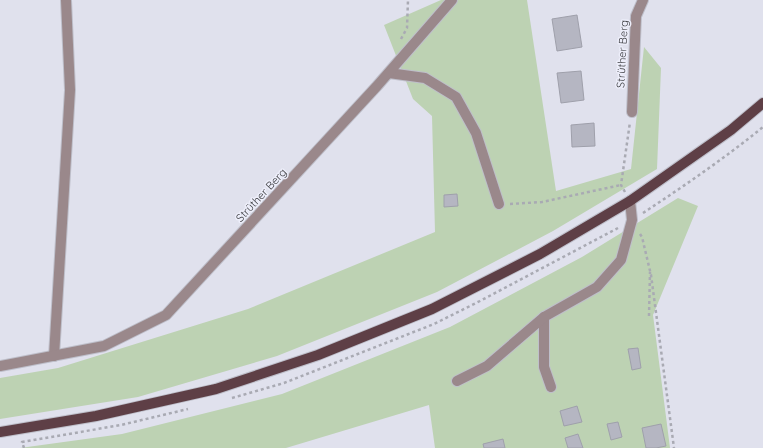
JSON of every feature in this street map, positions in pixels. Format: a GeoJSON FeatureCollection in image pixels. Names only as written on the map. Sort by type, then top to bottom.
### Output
{"type":"FeatureCollection","features":[{"type":"Feature","properties":{"kind":"main road"},"geometry":{"type":"LineString","coordinates":[[0,432],[96,416],[216,389],[318,356],[432,309],[540,254],[630,201],[731,130],[763,103]]}},
{"type":"Feature","properties":{"kind":"street"},"geometry":{"type":"LineString","coordinates":[[54,356],[70,90],[66,0]]}},
{"type":"Feature","properties":{"kind":"street","name":"Strüther Berg"},"geometry":{"type":"LineString","coordinates":[[0,366],[104,346],[166,315],[389,73],[452,0]]}},
{"type":"Feature","properties":{"kind":"street","name":"Strüther Berg"},"geometry":{"type":"LineString","coordinates":[[632,112],[636,16],[643,0]]}},
{"type":"Feature","properties":{"kind":"street"},"geometry":{"type":"LineString","coordinates":[[389,73],[425,78],[456,97],[476,133],[499,204]]}},
{"type":"Feature","properties":{"kind":"street"},"geometry":{"type":"LineString","coordinates":[[457,381],[488,366],[547,315],[597,287],[621,260],[632,220],[630,201]]}},
{"type":"Feature","properties":{"kind":"street"},"geometry":{"type":"LineString","coordinates":[[547,315],[544,367],[551,387]]}},
{"type":"Feature","properties":{"kind":"path"},"geometry":{"type":"LineString","coordinates":[[406,53],[398,44],[407,28],[408,0]]}},
{"type":"Feature","properties":{"kind":"path"},"geometry":{"type":"LineString","coordinates":[[630,201],[621,185],[632,112]]}},
{"type":"Feature","properties":{"kind":"path"},"geometry":{"type":"LineString","coordinates":[[499,204],[542,202],[621,185]]}},
{"type":"Feature","properties":{"kind":"path"},"geometry":{"type":"LineString","coordinates":[[632,220],[642,237],[650,264],[674,448]]}},
{"type":"Feature","properties":{"kind":"path"},"geometry":{"type":"LineString","coordinates":[[649,316],[650,264]]}},
{"type":"Feature","properties":{"kind":"path"},"geometry":{"type":"LineString","coordinates":[[22,442],[24,448]]}},
{"type":"Feature","properties":{"kind":"green space"},"geometry":{"type":"Polygon","coordinates":[[[441,0],[527,0],[556,191],[631,169],[644,47],[661,68],[657,169],[553,231],[437,292],[277,356],[138,397],[0,419],[0,378],[58,368],[248,309],[435,232],[432,116],[413,99],[384,25],[441,0]]]}},
{"type":"Feature","properties":{"kind":"green space"},"geometry":{"type":"Polygon","coordinates":[[[678,198],[698,206],[653,315],[670,448],[435,448],[429,405],[286,448],[20,448],[122,434],[282,394],[450,327],[582,257],[678,198]]]}},
{"type":"Feature","properties":{"kind":"building"},"geometry":{"type":"Polygon","coordinates":[[[577,15],[582,47],[557,51],[552,19],[577,15]]]}},
{"type":"Feature","properties":{"kind":"building"},"geometry":{"type":"Polygon","coordinates":[[[581,71],[584,100],[561,103],[557,73],[581,71]]]}},
{"type":"Feature","properties":{"kind":"building"},"geometry":{"type":"Polygon","coordinates":[[[594,123],[595,146],[572,147],[571,125],[594,123]]]}},
{"type":"Feature","properties":{"kind":"building"},"geometry":{"type":"Polygon","coordinates":[[[457,194],[458,206],[444,207],[444,195],[457,194]]]}},
{"type":"Feature","properties":{"kind":"building"},"geometry":{"type":"Polygon","coordinates":[[[638,348],[641,368],[632,370],[628,349],[638,348]]]}},
{"type":"Feature","properties":{"kind":"building"},"geometry":{"type":"Polygon","coordinates":[[[577,406],[582,422],[564,426],[560,411],[577,406]]]}},
{"type":"Feature","properties":{"kind":"building"},"geometry":{"type":"Polygon","coordinates":[[[618,422],[622,437],[611,440],[607,424],[618,422]]]}},
{"type":"Feature","properties":{"kind":"building"},"geometry":{"type":"Polygon","coordinates":[[[661,424],[666,446],[646,448],[642,428],[661,424]]]}},
{"type":"Feature","properties":{"kind":"building"},"geometry":{"type":"Polygon","coordinates":[[[578,434],[583,448],[568,448],[565,438],[578,434]]]}},
{"type":"Feature","properties":{"kind":"building"},"geometry":{"type":"Polygon","coordinates":[[[503,439],[505,448],[484,448],[483,444],[503,439]]]}}]}
